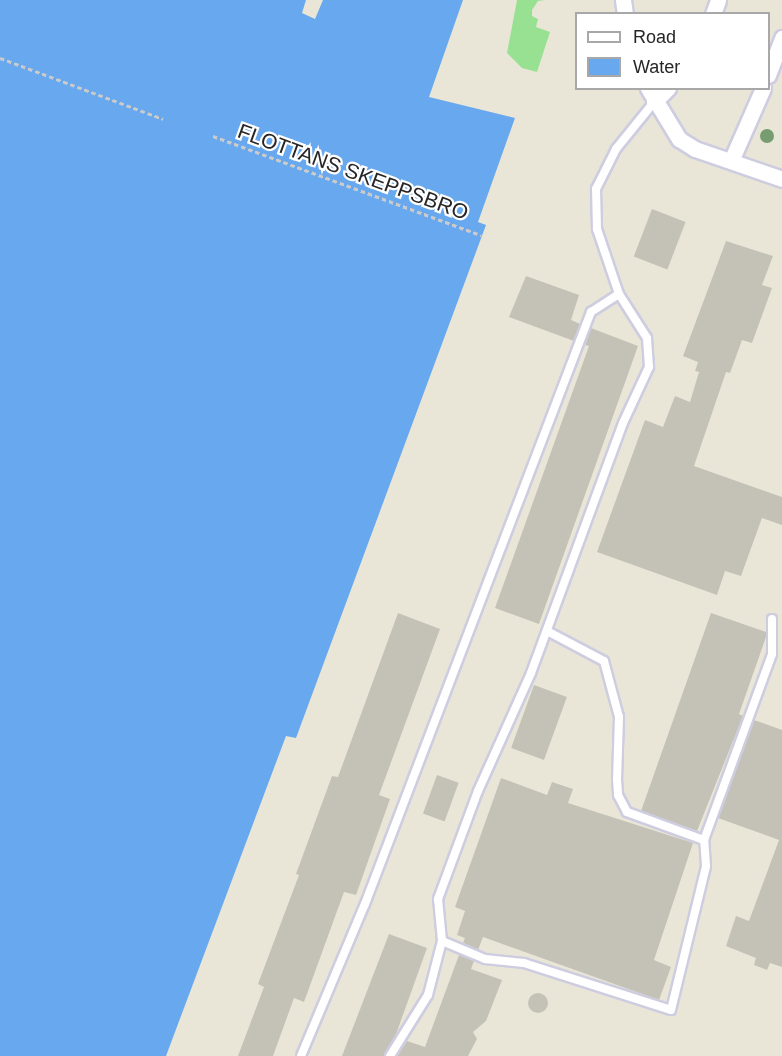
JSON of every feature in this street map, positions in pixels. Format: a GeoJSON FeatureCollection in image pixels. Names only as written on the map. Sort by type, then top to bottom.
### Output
{"type":"FeatureCollection","features":[{"type":"Feature","properties":{"kind":"street"},"geometry":{"type":"LineString","coordinates":[[770,70],[782,38]]}},
{"type":"Feature","properties":{"kind":"street"},"geometry":{"type":"LineString","coordinates":[[731,161],[762,90]]}},
{"type":"Feature","properties":{"kind":"street"},"geometry":{"type":"LineString","coordinates":[[651,95],[679,139],[779,178]]}},
{"type":"Feature","properties":{"kind":"lane"},"geometry":{"type":"LineString","coordinates":[[390,1056],[428,995],[442,941],[438,899],[478,791],[547,631],[623,423],[649,367],[647,338],[619,294],[597,228],[596,189],[616,149],[651,95]]}},
{"type":"Feature","properties":{"kind":"lane"},"geometry":{"type":"LineString","coordinates":[[301,1056],[365,904],[591,312],[619,294]]}},
{"type":"Feature","properties":{"kind":"lane"},"geometry":{"type":"LineString","coordinates":[[442,941],[485,958],[524,963],[671,1010],[706,866],[704,840],[772,654],[772,619]]}},
{"type":"Feature","properties":{"kind":"lane"},"geometry":{"type":"LineString","coordinates":[[547,631],[604,661],[619,717],[618,795],[627,812],[704,840]]}},
{"type":"Feature","properties":{"kind":"path"},"geometry":{"type":"LineString","coordinates":[[0,58],[163,119]]}},
{"type":"Feature","properties":{"kind":"path","name":"FLOTTANS SKEPPSBRO"},"geometry":{"type":"LineString","coordinates":[[213,136],[481,235]]}},
{"type":"Feature","properties":{"kind":"green space"},"geometry":{"type":"Polygon","coordinates":[[[517,0],[545,0],[538,1],[532,10],[532,16],[538,19],[536,27],[550,32],[537,72],[522,68],[507,53],[517,0]]]}},
{"type":"Feature","properties":{"kind":"water"},"geometry":{"type":"Polygon","coordinates":[[[0,0],[306,0],[302,13],[315,19],[323,0],[463,0],[429,97],[515,118],[478,222],[486,225],[296,738],[286,736],[166,1056],[0,1056],[0,0]]]}},
{"type":"Feature","properties":{"kind":"building"},"geometry":{"type":"Polygon","coordinates":[[[652,209],[686,222],[667,270],[634,257],[652,209]]]}},
{"type":"Feature","properties":{"kind":"building"},"geometry":{"type":"Polygon","coordinates":[[[726,241],[773,256],[762,285],[772,288],[752,343],[742,340],[730,373],[726,372],[694,466],[782,497],[782,525],[762,518],[741,576],[725,571],[717,595],[597,552],[645,420],[663,427],[675,396],[690,402],[699,372],[695,371],[698,362],[683,356],[726,241]]]}},
{"type":"Feature","properties":{"kind":"building"},"geometry":{"type":"Polygon","coordinates":[[[526,276],[579,295],[571,320],[580,324],[574,341],[509,317],[526,276]]]}},
{"type":"Feature","properties":{"kind":"building"},"geometry":{"type":"Polygon","coordinates":[[[591,328],[638,346],[539,624],[495,608],[589,346],[585,345],[591,328]]]}},
{"type":"Feature","properties":{"kind":"building"},"geometry":{"type":"Polygon","coordinates":[[[398,613],[440,629],[379,795],[390,799],[356,895],[344,892],[304,1002],[294,998],[273,1056],[238,1056],[264,987],[258,984],[299,875],[296,874],[332,776],[338,777],[398,613]]]}},
{"type":"Feature","properties":{"kind":"building"},"geometry":{"type":"Polygon","coordinates":[[[711,613],[766,632],[766,637],[739,714],[743,716],[697,831],[641,811],[711,613]]]}},
{"type":"Feature","properties":{"kind":"building"},"geometry":{"type":"Polygon","coordinates":[[[534,685],[567,697],[544,760],[511,748],[534,685]]]}},
{"type":"Feature","properties":{"kind":"building"},"geometry":{"type":"Polygon","coordinates":[[[754,720],[782,730],[782,967],[770,963],[767,970],[754,965],[756,958],[726,946],[736,916],[749,921],[779,840],[718,818],[754,720]]]}},
{"type":"Feature","properties":{"kind":"building"},"geometry":{"type":"Polygon","coordinates":[[[437,775],[459,783],[445,821],[423,814],[437,775]]]}},
{"type":"Feature","properties":{"kind":"building"},"geometry":{"type":"Polygon","coordinates":[[[501,778],[547,795],[552,782],[573,789],[568,803],[693,843],[654,960],[671,967],[659,1000],[483,937],[478,950],[463,943],[465,938],[457,935],[465,911],[455,907],[501,778]]]}},
{"type":"Feature","properties":{"kind":"building"},"geometry":{"type":"Polygon","coordinates":[[[389,934],[427,948],[395,1037],[384,1056],[342,1056],[389,934]]]}},
{"type":"Feature","properties":{"kind":"building"},"geometry":{"type":"Polygon","coordinates":[[[459,955],[474,961],[471,969],[502,980],[486,1021],[473,1032],[477,1039],[468,1056],[397,1056],[407,1041],[425,1047],[459,955]]]}},
{"type":"Feature","properties":{"kind":"building"},"geometry":{"type":"Polygon","coordinates":[[[534,993],[542,993],[548,999],[548,1007],[542,1013],[534,1013],[528,1007],[528,999],[534,993]]]}}]}
